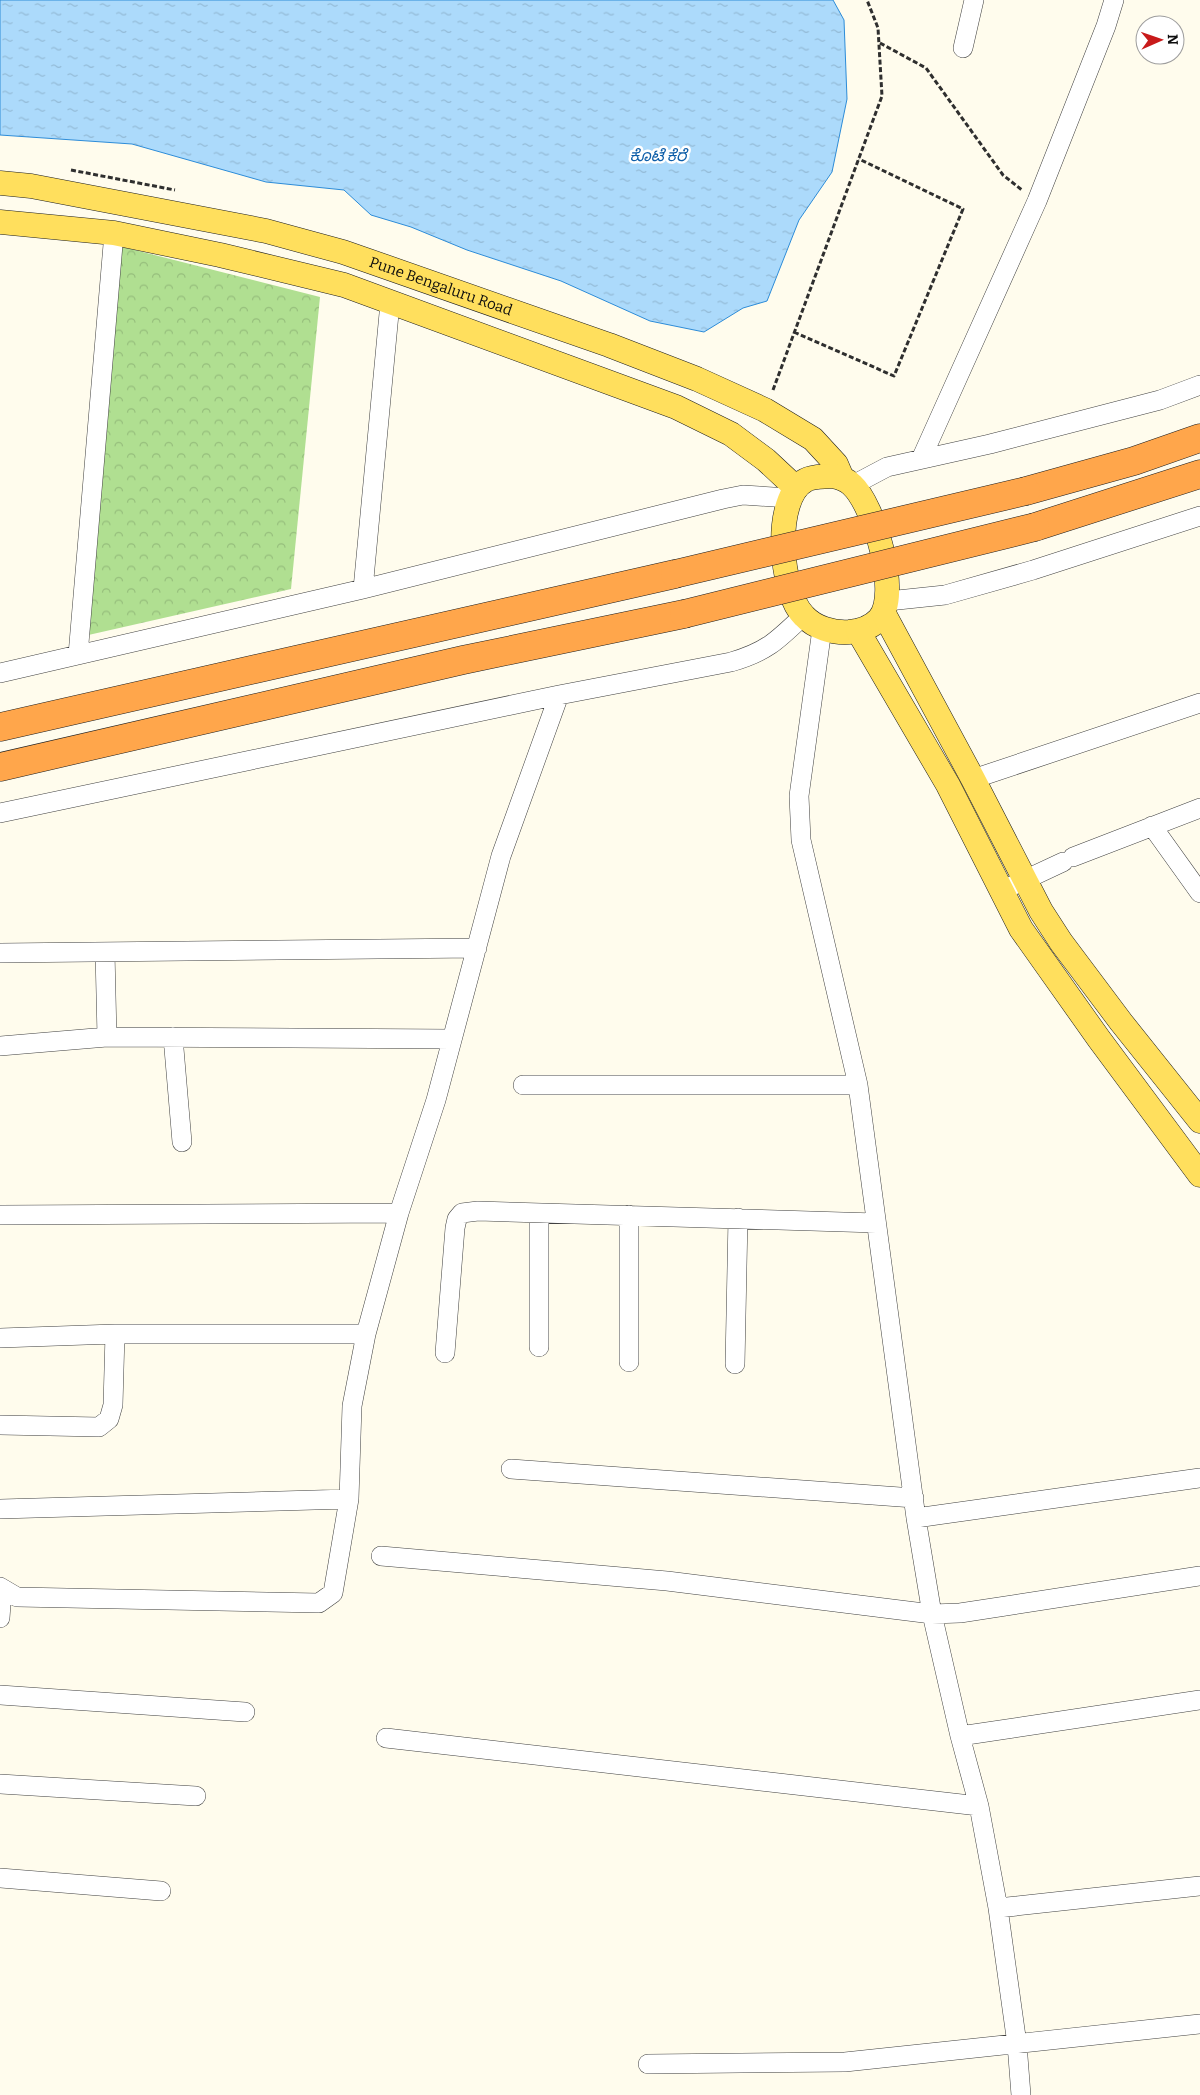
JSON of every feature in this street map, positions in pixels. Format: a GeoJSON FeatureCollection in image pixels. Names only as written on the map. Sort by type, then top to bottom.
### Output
{"type":"FeatureCollection","features":[{"type":"Feature","properties":{"kind":"highway"},"geometry":{"type":"LineString","coordinates":[[0,727],[675,574],[1026,491],[1134,460],[1200,438]]}},
{"type":"Feature","properties":{"kind":"highway"},"geometry":{"type":"LineString","coordinates":[[0,766],[463,660],[684,614],[1035,527],[1200,474]]}},
{"type":"Feature","properties":{"kind":"main road","name":"Pune Bengaluru Road"},"geometry":{"type":"LineString","coordinates":[[0,183],[31,186],[257,229],[343,252],[609,345],[697,379],[765,410],[813,439],[836,464],[847,482]]}},
{"type":"Feature","properties":{"kind":"main road","name":"Pune Bengaluru Road"},"geometry":{"type":"LineString","coordinates":[[0,222],[114,233],[220,254],[344,285],[676,407],[712,423],[753,450],[793,493]]}},
{"type":"Feature","properties":{"kind":"main road"},"geometry":{"type":"LineString","coordinates":[[886,607],[878,620],[858,631],[841,633],[813,622],[794,601],[788,583],[783,533],[793,493],[806,480],[832,476],[847,482],[864,502],[878,538],[887,569],[886,607],[1024,879],[1061,942],[1200,1122]]}},
{"type":"Feature","properties":{"kind":"main road"},"geometry":{"type":"LineString","coordinates":[[858,631],[948,785],[1021,929],[1099,1039],[1200,1175]]}},
{"type":"Feature","properties":{"kind":"main road"},"geometry":{"type":"LineString","coordinates":[[1099,1039],[1121,1022]]}},
{"type":"Feature","properties":{"kind":"street"},"geometry":{"type":"LineString","coordinates":[[963,48],[974,0]]}},
{"type":"Feature","properties":{"kind":"street"},"geometry":{"type":"LineString","coordinates":[[922,458],[1037,201],[1106,26],[1114,0]]}},
{"type":"Feature","properties":{"kind":"street"},"geometry":{"type":"LineString","coordinates":[[78,655],[114,233]]}},
{"type":"Feature","properties":{"kind":"street"},"geometry":{"type":"LineString","coordinates":[[363,589],[390,303]]}},
{"type":"Feature","properties":{"kind":"street"},"geometry":{"type":"LineString","coordinates":[[847,482],[887,467],[990,444],[1160,400],[1200,386]]}},
{"type":"Feature","properties":{"kind":"street"},"geometry":{"type":"LineString","coordinates":[[0,673],[363,589],[744,494],[793,493]]}},
{"type":"Feature","properties":{"kind":"street"},"geometry":{"type":"LineString","coordinates":[[886,607],[945,595],[1033,570],[1200,516]]}},
{"type":"Feature","properties":{"kind":"street"},"geometry":{"type":"LineString","coordinates":[[0,812],[559,694],[730,662],[755,655],[813,622]]}},
{"type":"Feature","properties":{"kind":"street"},"geometry":{"type":"LineString","coordinates":[[813,622],[799,796],[800,833],[858,1085],[916,1518],[932,1614],[960,1736],[979,1806],[998,1908],[1017,2044],[1021,2095]]}},
{"type":"Feature","properties":{"kind":"street"},"geometry":{"type":"LineString","coordinates":[[0,1618],[1,1588],[17,1597],[319,1603],[333,1593],[349,1499],[352,1406],[366,1334],[400,1213],[436,1100],[501,856],[559,694]]}},
{"type":"Feature","properties":{"kind":"street"},"geometry":{"type":"LineString","coordinates":[[973,779],[1200,703]]}},
{"type":"Feature","properties":{"kind":"street"},"geometry":{"type":"LineString","coordinates":[[1001,891],[1068,860],[1200,808]]}},
{"type":"Feature","properties":{"kind":"street"},"geometry":{"type":"LineString","coordinates":[[1152,826],[1200,893]]}},
{"type":"Feature","properties":{"kind":"street"},"geometry":{"type":"LineString","coordinates":[[0,953],[476,948]]}},
{"type":"Feature","properties":{"kind":"street"},"geometry":{"type":"LineString","coordinates":[[105,952],[107,1037]]}},
{"type":"Feature","properties":{"kind":"street"},"geometry":{"type":"LineString","coordinates":[[0,1046],[107,1037],[452,1039]]}},
{"type":"Feature","properties":{"kind":"street"},"geometry":{"type":"LineString","coordinates":[[173,1037],[182,1142]]}},
{"type":"Feature","properties":{"kind":"street"},"geometry":{"type":"LineString","coordinates":[[523,1085],[858,1085]]}},
{"type":"Feature","properties":{"kind":"street"},"geometry":{"type":"LineString","coordinates":[[445,1353],[457,1219],[462,1213],[469,1211],[876,1222]]}},
{"type":"Feature","properties":{"kind":"street"},"geometry":{"type":"LineString","coordinates":[[0,1215],[400,1213]]}},
{"type":"Feature","properties":{"kind":"street"},"geometry":{"type":"LineString","coordinates":[[539,1213],[540,1347]]}},
{"type":"Feature","properties":{"kind":"street"},"geometry":{"type":"LineString","coordinates":[[629,1362],[630,1215]]}},
{"type":"Feature","properties":{"kind":"street"},"geometry":{"type":"LineString","coordinates":[[735,1364],[738,1218]]}},
{"type":"Feature","properties":{"kind":"street"},"geometry":{"type":"LineString","coordinates":[[0,1338],[115,1334],[366,1334]]}},
{"type":"Feature","properties":{"kind":"street"},"geometry":{"type":"LineString","coordinates":[[0,1425],[99,1427],[109,1419],[113,1405],[115,1334]]}},
{"type":"Feature","properties":{"kind":"street"},"geometry":{"type":"LineString","coordinates":[[511,1469],[914,1498]]}},
{"type":"Feature","properties":{"kind":"street"},"geometry":{"type":"LineString","coordinates":[[916,1518],[1200,1478]]}},
{"type":"Feature","properties":{"kind":"street"},"geometry":{"type":"LineString","coordinates":[[0,1509],[349,1499]]}},
{"type":"Feature","properties":{"kind":"street"},"geometry":{"type":"LineString","coordinates":[[381,1556],[667,1580],[932,1614],[960,1613],[1200,1576]]}},
{"type":"Feature","properties":{"kind":"street"},"geometry":{"type":"LineString","coordinates":[[0,1695],[245,1712]]}},
{"type":"Feature","properties":{"kind":"street"},"geometry":{"type":"LineString","coordinates":[[960,1736],[1200,1700]]}},
{"type":"Feature","properties":{"kind":"street"},"geometry":{"type":"LineString","coordinates":[[386,1738],[979,1806]]}},
{"type":"Feature","properties":{"kind":"street"},"geometry":{"type":"LineString","coordinates":[[0,1784],[196,1796]]}},
{"type":"Feature","properties":{"kind":"street"},"geometry":{"type":"LineString","coordinates":[[0,1878],[161,1891]]}},
{"type":"Feature","properties":{"kind":"street"},"geometry":{"type":"LineString","coordinates":[[998,1908],[1200,1886]]}},
{"type":"Feature","properties":{"kind":"street"},"geometry":{"type":"LineString","coordinates":[[648,2064],[845,2062],[1200,2024]]}},
{"type":"Feature","properties":{"kind":"path"},"geometry":{"type":"LineString","coordinates":[[765,410],[882,96],[878,28],[867,0]]}},
{"type":"Feature","properties":{"kind":"path"},"geometry":{"type":"LineString","coordinates":[[879,42],[926,68],[1003,175],[1037,201]]}},
{"type":"Feature","properties":{"kind":"path"},"geometry":{"type":"LineString","coordinates":[[794,332],[894,376],[963,209],[859,158]]}},
{"type":"Feature","properties":{"kind":"green space"},"geometry":{"type":"Polygon","coordinates":[[[119,246],[320,297],[291,589],[84,636],[119,246]]]}},
{"type":"Feature","properties":{"kind":"water","name":"ಕೊಟೆ ಕೆರೆ"},"geometry":{"type":"Polygon","coordinates":[[[0,0],[833,0],[844,20],[847,99],[832,172],[799,220],[767,301],[743,308],[704,332],[650,321],[561,281],[467,250],[411,227],[371,215],[344,190],[266,182],[132,144],[0,135],[0,0]]]}}]}
